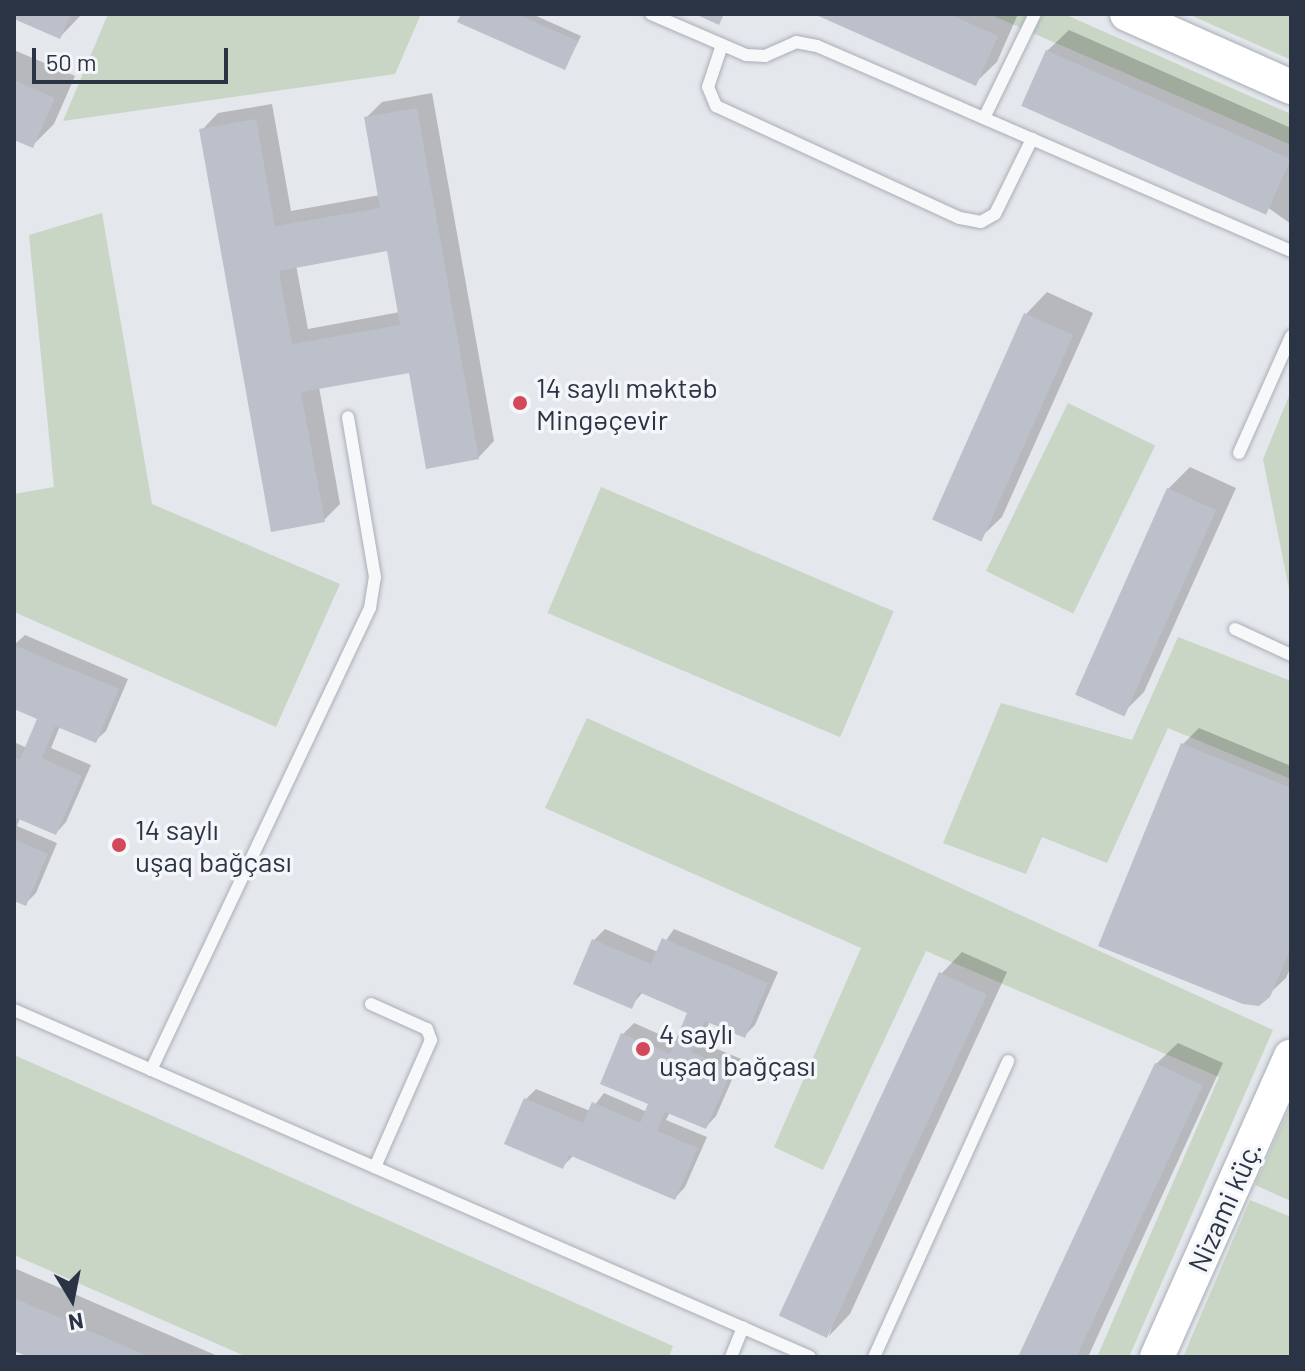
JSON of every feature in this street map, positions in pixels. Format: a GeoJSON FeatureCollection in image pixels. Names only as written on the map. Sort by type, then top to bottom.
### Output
{"type":"FeatureCollection","features":[{"type":"Feature","properties":{"kind":"street"},"geometry":{"type":"LineString","coordinates":[[1127,14],[1291,87]]}},
{"type":"Feature","properties":{"kind":"street","name":"Nizami küç."},"geometry":{"type":"LineString","coordinates":[[1157,1357],[1291,1056]]}},
{"type":"Feature","properties":{"kind":"lane"},"geometry":{"type":"LineString","coordinates":[[651,14],[746,55],[765,56],[796,42],[817,46],[1291,251]]}},
{"type":"Feature","properties":{"kind":"lane"},"geometry":{"type":"LineString","coordinates":[[984,118],[1035,14]]}},
{"type":"Feature","properties":{"kind":"lane"},"geometry":{"type":"LineString","coordinates":[[722,45],[708,87],[716,106],[960,218],[981,222],[995,214],[1032,139]]}},
{"type":"Feature","properties":{"kind":"lane"},"geometry":{"type":"LineString","coordinates":[[1239,453],[1291,336]]}},
{"type":"Feature","properties":{"kind":"lane"},"geometry":{"type":"LineString","coordinates":[[151,1070],[370,608],[375,577],[348,417]]}},
{"type":"Feature","properties":{"kind":"lane"},"geometry":{"type":"LineString","coordinates":[[1235,629],[1291,655]]}},
{"type":"Feature","properties":{"kind":"lane"},"geometry":{"type":"LineString","coordinates":[[371,1004],[427,1029],[431,1040],[375,1167]]}},
{"type":"Feature","properties":{"kind":"lane"},"geometry":{"type":"LineString","coordinates":[[14,1010],[810,1357]]}},
{"type":"Feature","properties":{"kind":"lane"},"geometry":{"type":"LineString","coordinates":[[874,1357],[1008,1061]]}},
{"type":"Feature","properties":{"kind":"lane"},"geometry":{"type":"LineString","coordinates":[[731,1357],[743,1327]]}},
{"type":"Feature","properties":{"kind":"green space"},"geometry":{"type":"Polygon","coordinates":[[[108,14],[421,14],[395,74],[63,121],[108,14]]]}},
{"type":"Feature","properties":{"kind":"green space"},"geometry":{"type":"Polygon","coordinates":[[[989,14],[1064,14],[1291,114],[1291,145],[989,14]]]}},
{"type":"Feature","properties":{"kind":"green space"},"geometry":{"type":"Polygon","coordinates":[[[1188,14],[1291,14],[1291,60],[1188,14]]]}},
{"type":"Feature","properties":{"kind":"green space"},"geometry":{"type":"Polygon","coordinates":[[[102,213],[152,504],[340,584],[276,727],[14,612],[14,494],[54,487],[29,235],[102,213]]]}},
{"type":"Feature","properties":{"kind":"green space"},"geometry":{"type":"Polygon","coordinates":[[[1291,391],[1291,599],[1263,459],[1291,391]]]}},
{"type":"Feature","properties":{"kind":"green space"},"geometry":{"type":"Polygon","coordinates":[[[1068,403],[1155,446],[1073,614],[986,571],[1068,403]]]}},
{"type":"Feature","properties":{"kind":"green space"},"geometry":{"type":"Polygon","coordinates":[[[601,487],[894,611],[840,737],[547,613],[601,487]]]}},
{"type":"Feature","properties":{"kind":"green space"},"geometry":{"type":"Polygon","coordinates":[[[1178,637],[1291,681],[1291,779],[1168,728],[1107,863],[1042,837],[1026,874],[943,843],[1001,703],[1132,740],[1178,637]]]}},
{"type":"Feature","properties":{"kind":"green space"},"geometry":{"type":"Polygon","coordinates":[[[587,718],[1273,1030],[1129,1357],[1097,1357],[1219,1077],[926,951],[823,1170],[774,1147],[861,948],[545,808],[587,718]]]}},
{"type":"Feature","properties":{"kind":"green space"},"geometry":{"type":"Polygon","coordinates":[[[14,1055],[673,1346],[669,1357],[247,1357],[14,1255],[14,1055]]]}},
{"type":"Feature","properties":{"kind":"green space"},"geometry":{"type":"Polygon","coordinates":[[[1291,1104],[1291,1201],[1255,1185],[1291,1104]]]}},
{"type":"Feature","properties":{"kind":"green space"},"geometry":{"type":"Polygon","coordinates":[[[1250,1200],[1291,1217],[1291,1357],[1183,1357],[1250,1200]]]}},
{"type":"Feature","properties":{"kind":"building"},"geometry":{"type":"Polygon","coordinates":[[[14,14],[71,14],[60,39],[14,19],[14,14]]]}},
{"type":"Feature","properties":{"kind":"building"},"geometry":{"type":"Polygon","coordinates":[[[461,14],[517,14],[578,41],[565,70],[457,22],[461,14]]]}},
{"type":"Feature","properties":{"kind":"building"},"geometry":{"type":"Polygon","coordinates":[[[695,14],[724,14],[719,25],[695,14]]]}},
{"type":"Feature","properties":{"kind":"building"},"geometry":{"type":"Polygon","coordinates":[[[814,14],[949,14],[998,36],[976,86],[814,14]]]}},
{"type":"Feature","properties":{"kind":"building"},"geometry":{"type":"Polygon","coordinates":[[[1046,50],[1291,159],[1266,215],[1021,106],[1046,50]]]}},
{"type":"Feature","properties":{"kind":"building"},"geometry":{"type":"Polygon","coordinates":[[[14,80],[55,98],[33,148],[14,140],[14,80]]]}},
{"type":"Feature","properties":{"kind":"building"},"geometry":{"type":"Polygon","coordinates":[[[417,108],[479,459],[426,469],[409,373],[301,392],[325,522],[271,532],[199,129],[256,119],[275,226],[380,208],[364,117],[417,108]],[[387,251],[279,271],[292,344],[400,325],[387,251]]]}},
{"type":"Feature","properties":{"kind":"building"},"geometry":{"type":"Polygon","coordinates":[[[1024,313],[1073,335],[981,541],[932,519],[1024,313]]]}},
{"type":"Feature","properties":{"kind":"building"},"geometry":{"type":"Polygon","coordinates":[[[1167,488],[1216,510],[1124,716],[1075,694],[1167,488]]]}},
{"type":"Feature","properties":{"kind":"building"},"geometry":{"type":"Polygon","coordinates":[[[14,645],[119,689],[96,743],[55,726],[42,758],[82,776],[56,835],[14,817],[14,757],[20,759],[37,719],[14,709],[14,645]]]}},
{"type":"Feature","properties":{"kind":"building"},"geometry":{"type":"Polygon","coordinates":[[[1181,743],[1291,788],[1291,948],[1270,997],[1259,1006],[1243,1004],[1098,946],[1181,743]]]}},
{"type":"Feature","properties":{"kind":"building"},"geometry":{"type":"Polygon","coordinates":[[[14,839],[48,854],[26,906],[14,901],[14,839]]]}},
{"type":"Feature","properties":{"kind":"building"},"geometry":{"type":"Polygon","coordinates":[[[662,938],[768,983],[745,1038],[705,1021],[691,1052],[732,1070],[706,1129],[665,1112],[657,1131],[698,1148],[675,1200],[569,1155],[563,1169],[504,1144],[524,1098],[583,1123],[592,1102],[640,1123],[648,1104],[600,1084],[621,1033],[670,1054],[687,1013],[639,992],[632,1009],[573,984],[592,939],[651,964],[662,938]]]}},
{"type":"Feature","properties":{"kind":"building"},"geometry":{"type":"Polygon","coordinates":[[[939,972],[987,994],[827,1338],[779,1315],[939,972]]]}},
{"type":"Feature","properties":{"kind":"building"},"geometry":{"type":"Polygon","coordinates":[[[1155,1063],[1203,1085],[1076,1357],[1018,1357],[1155,1063]]]}},
{"type":"Feature","properties":{"kind":"building"},"geometry":{"type":"Polygon","coordinates":[[[14,1298],[150,1357],[29,1357],[14,1351],[14,1298]]]}},
{"type":"Feature","properties":{"kind":"place","name":"14 saylı məktəb Mingəçevir"},"geometry":{"type":"Point","coordinates":[520,403]}},
{"type":"Feature","properties":{"kind":"place","name":"14 saylı uşaq bağçası"},"geometry":{"type":"Point","coordinates":[119,845]}},
{"type":"Feature","properties":{"kind":"place","name":"4 saylı uşaq bağçası"},"geometry":{"type":"Point","coordinates":[643,1049]}}]}
